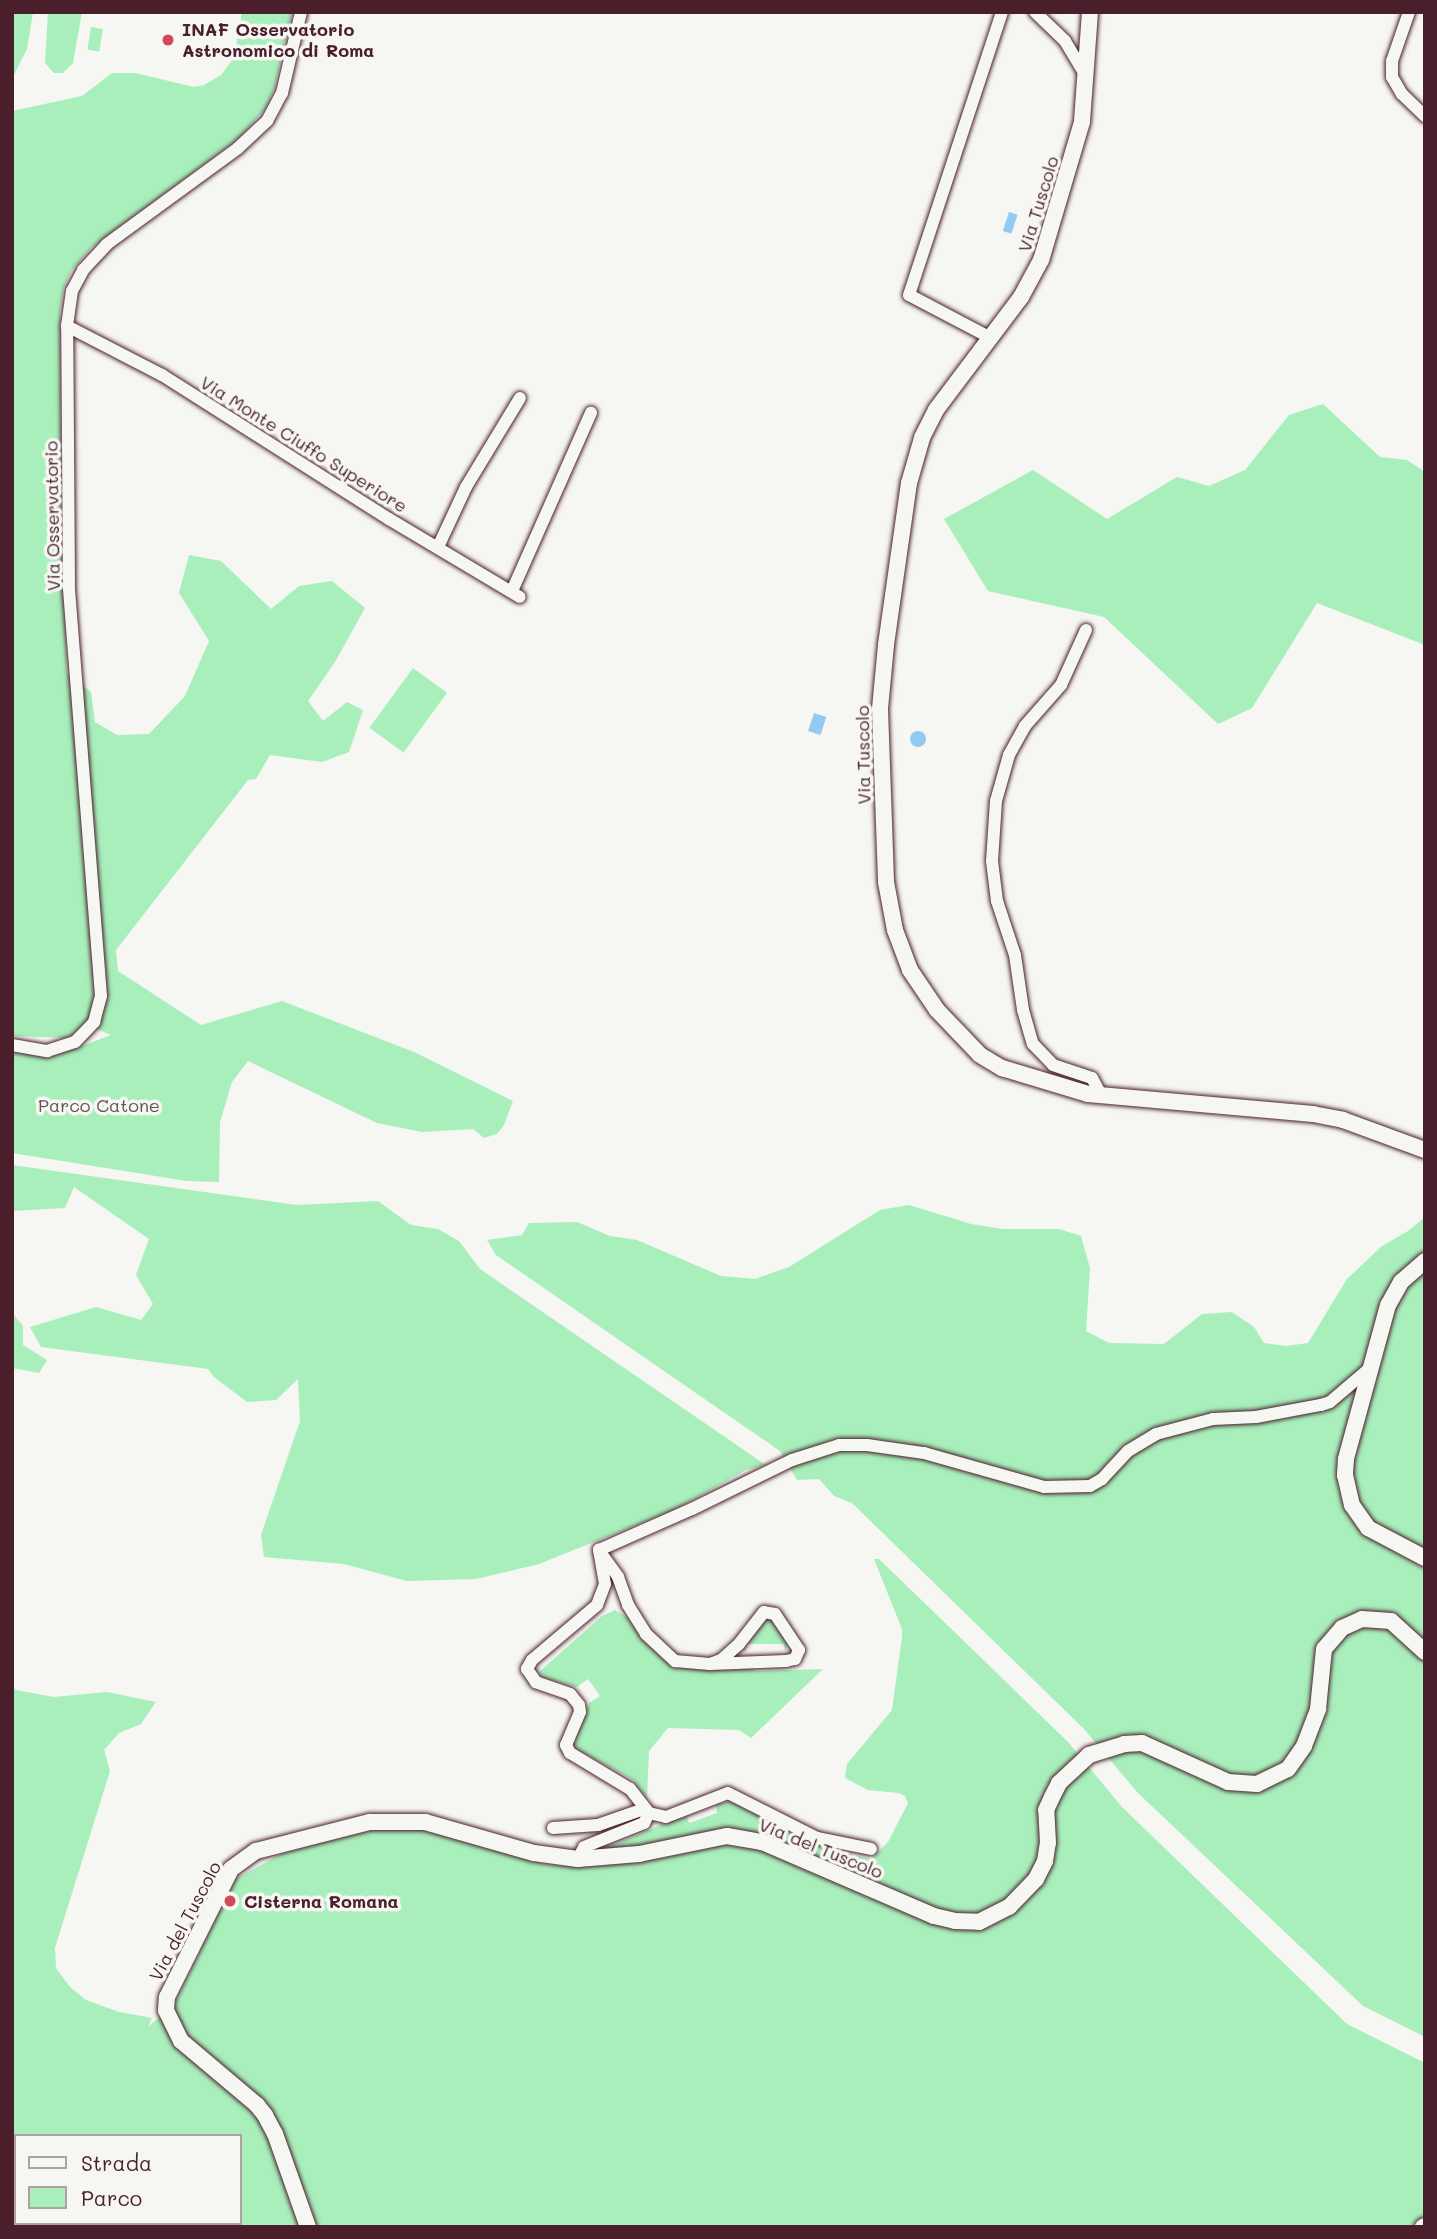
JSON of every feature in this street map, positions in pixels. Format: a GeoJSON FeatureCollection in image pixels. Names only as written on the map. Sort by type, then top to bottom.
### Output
{"type":"FeatureCollection","features":[{"type":"Feature","properties":{"kind":"street","name":"Via Osservatorio"},"geometry":{"type":"LineString","coordinates":[[12,1045],[47,1051],[75,1042],[94,1022],[102,996],[69,585],[67,326],[72,291],[98,253],[238,148],[270,116],[282,93],[301,12]]}},
{"type":"Feature","properties":{"kind":"street"},"geometry":{"type":"LineString","coordinates":[[989,337],[909,295],[1002,12]]}},
{"type":"Feature","properties":{"kind":"street"},"geometry":{"type":"LineString","coordinates":[[1035,12],[1065,41],[1087,77]]}},
{"type":"Feature","properties":{"kind":"street","name":"Via Tuscolo"},"geometry":{"type":"LineString","coordinates":[[1090,12],[1082,122],[1041,260],[1021,297],[952,387],[928,425],[907,492],[881,696],[888,904],[899,944],[918,984],[942,1017],[980,1055],[1008,1070],[1062,1087],[1101,1095],[1303,1112],[1343,1120],[1425,1150]]}},
{"type":"Feature","properties":{"kind":"street"},"geometry":{"type":"LineString","coordinates":[[1409,12],[1392,61],[1392,77],[1402,94],[1425,116]]}},
{"type":"Feature","properties":{"kind":"street","name":"Via Monte Ciuffo Superiore"},"geometry":{"type":"LineString","coordinates":[[67,326],[162,375],[516,594],[591,413]]}},
{"type":"Feature","properties":{"kind":"street"},"geometry":{"type":"LineString","coordinates":[[438,547],[466,487],[520,398]]}},
{"type":"Feature","properties":{"kind":"street"},"geometry":{"type":"LineString","coordinates":[[1086,630],[1061,685],[1025,726],[1009,755],[996,801],[992,861],[997,901],[1015,955],[1023,1010],[1033,1044],[1054,1065],[1091,1078],[1101,1095]]}},
{"type":"Feature","properties":{"kind":"street"},"geometry":{"type":"LineString","coordinates":[[1425,1261],[1407,1275],[1392,1295],[1346,1459],[1348,1491],[1352,1505],[1368,1528],[1425,1558]]}},
{"type":"Feature","properties":{"kind":"street"},"geometry":{"type":"LineString","coordinates":[[599,1550],[685,1513],[792,1460],[839,1445],[867,1444],[924,1453],[1038,1486],[1090,1486],[1102,1479],[1128,1451],[1157,1434],[1213,1419],[1256,1417],[1321,1405],[1330,1402],[1370,1368]]}},
{"type":"Feature","properties":{"kind":"street"},"geometry":{"type":"LineString","coordinates":[[599,1550],[618,1577],[628,1605],[638,1621],[661,1651],[675,1661],[710,1664],[786,1661],[795,1658],[799,1650],[775,1614],[764,1612],[739,1644],[720,1660],[710,1664]]}},
{"type":"Feature","properties":{"kind":"street"},"geometry":{"type":"LineString","coordinates":[[579,1858],[584,1847],[644,1823],[646,1811],[630,1789],[570,1753],[566,1745],[580,1712],[579,1705],[570,1694],[536,1682],[527,1669],[541,1652],[579,1623],[597,1605],[605,1584],[599,1550]]}},
{"type":"Feature","properties":{"kind":"street","name":"Via del Tuscolo"},"geometry":{"type":"LineString","coordinates":[[308,2227],[275,2134],[265,2115],[257,2105],[181,2041],[166,2010],[167,1997],[231,1868],[256,1851],[370,1822],[425,1822],[534,1853],[579,1858],[639,1854],[727,1836],[747,1838],[934,1916],[968,1923],[979,1922],[1009,1907],[1036,1879],[1045,1861],[1049,1804],[1059,1783],[1089,1755],[1124,1744],[1142,1743],[1228,1782],[1257,1784],[1288,1769],[1304,1746],[1318,1709],[1324,1648],[1334,1634],[1351,1622],[1381,1618],[1398,1624],[1425,1652]]}},
{"type":"Feature","properties":{"kind":"street"},"geometry":{"type":"LineString","coordinates":[[553,1828],[598,1825],[646,1811],[666,1817],[728,1793],[817,1838],[871,1849]]}},
{"type":"Feature","properties":{"kind":"green space"},"geometry":{"type":"Polygon","coordinates":[[[12,12],[33,12],[27,49],[12,79],[12,12]]]}},
{"type":"Feature","properties":{"kind":"green space"},"geometry":{"type":"Polygon","coordinates":[[[48,12],[82,12],[73,63],[63,73],[54,73],[45,63],[48,12]]]}},
{"type":"Feature","properties":{"kind":"green space","name":"Parco Catone"},"geometry":{"type":"Polygon","coordinates":[[[242,12],[292,12],[274,89],[265,109],[239,138],[91,248],[71,271],[63,291],[60,314],[61,525],[67,673],[91,692],[95,722],[117,735],[149,734],[185,696],[209,641],[179,593],[189,555],[221,561],[271,609],[299,586],[332,581],[365,608],[335,662],[308,701],[323,721],[347,702],[363,710],[349,752],[322,762],[270,755],[256,779],[248,780],[116,950],[118,971],[201,1025],[282,1001],[414,1052],[513,1101],[504,1125],[497,1134],[484,1138],[473,1129],[422,1132],[377,1123],[248,1061],[232,1082],[220,1122],[219,1182],[187,1181],[12,1153],[12,1052],[52,1057],[111,1035],[85,1024],[68,1038],[12,1036],[12,111],[82,96],[112,73],[135,73],[194,87],[204,85],[221,75],[234,58],[242,12]]]}},
{"type":"Feature","properties":{"kind":"green space"},"geometry":{"type":"Polygon","coordinates":[[[91,27],[103,29],[99,52],[87,50],[91,27]]]}},
{"type":"Feature","properties":{"kind":"green space"},"geometry":{"type":"Polygon","coordinates":[[[1323,404],[1380,457],[1407,460],[1425,472],[1425,645],[1317,603],[1252,708],[1218,724],[1104,617],[988,591],[944,519],[1033,470],[1107,519],[1177,477],[1209,486],[1245,470],[1289,415],[1323,404]]]}},
{"type":"Feature","properties":{"kind":"green space"},"geometry":{"type":"Polygon","coordinates":[[[413,668],[447,693],[403,753],[370,728],[413,668]]]}},
{"type":"Feature","properties":{"kind":"green space"},"geometry":{"type":"Polygon","coordinates":[[[12,1165],[297,1205],[378,1201],[411,1225],[438,1229],[459,1241],[480,1269],[766,1465],[746,1470],[676,1509],[539,1564],[476,1579],[407,1581],[344,1564],[264,1557],[261,1535],[300,1421],[298,1379],[276,1400],[247,1402],[214,1377],[208,1369],[41,1347],[30,1327],[96,1307],[141,1320],[153,1304],[136,1275],[149,1239],[74,1187],[65,1208],[12,1211],[12,1165]]]}},
{"type":"Feature","properties":{"kind":"green space"},"geometry":{"type":"Polygon","coordinates":[[[909,1205],[971,1224],[1003,1229],[1059,1229],[1081,1236],[1090,1268],[1086,1331],[1109,1343],[1164,1344],[1202,1314],[1232,1312],[1254,1327],[1264,1343],[1286,1346],[1308,1343],[1347,1279],[1382,1246],[1408,1231],[1425,1217],[1425,2037],[1363,2006],[1138,1793],[1083,1728],[852,1503],[834,1496],[819,1479],[797,1480],[780,1451],[496,1255],[487,1240],[522,1235],[529,1223],[577,1222],[610,1236],[637,1240],[721,1276],[755,1279],[789,1267],[880,1210],[909,1205]]]}},
{"type":"Feature","properties":{"kind":"green space"},"geometry":{"type":"Polygon","coordinates":[[[12,1313],[23,1326],[23,1345],[47,1360],[39,1373],[12,1368],[12,1313]]]}},
{"type":"Feature","properties":{"kind":"green space"},"geometry":{"type":"Polygon","coordinates":[[[874,1559],[879,1559],[1068,1742],[1122,1807],[1347,2024],[1425,2063],[1425,2227],[12,2227],[12,1686],[16,1690],[54,1697],[107,1692],[156,1702],[141,1724],[119,1733],[104,1750],[110,1771],[55,1948],[56,1968],[70,1987],[86,2000],[119,2012],[152,2018],[148,2027],[174,2005],[235,1879],[287,1851],[335,1836],[405,1826],[452,1835],[544,1864],[577,1866],[604,1849],[686,1814],[689,1823],[717,1813],[716,1805],[740,1799],[843,1845],[842,1852],[871,1859],[888,1842],[908,1803],[905,1796],[899,1793],[868,1790],[845,1778],[847,1764],[892,1710],[902,1629],[874,1559]]]}},
{"type":"Feature","properties":{"kind":"green space"},"geometry":{"type":"Polygon","coordinates":[[[615,1610],[628,1618],[674,1665],[720,1670],[748,1666],[755,1671],[823,1669],[751,1738],[739,1730],[668,1728],[649,1751],[647,1798],[632,1779],[578,1750],[574,1744],[589,1703],[600,1696],[588,1679],[577,1687],[544,1678],[539,1672],[602,1616],[615,1610]]]}},
{"type":"Feature","properties":{"kind":"green space"},"geometry":{"type":"Polygon","coordinates":[[[761,1618],[772,1618],[788,1644],[785,1652],[784,1644],[747,1644],[745,1651],[742,1650],[761,1618]]]}},
{"type":"Feature","properties":{"kind":"water"},"geometry":{"type":"Polygon","coordinates":[[[1009,212],[1018,215],[1011,234],[1003,231],[1009,212]]]}},
{"type":"Feature","properties":{"kind":"water"},"geometry":{"type":"Polygon","coordinates":[[[814,713],[826,717],[820,735],[808,731],[814,713]]]}},
{"type":"Feature","properties":{"kind":"water"},"geometry":{"type":"Polygon","coordinates":[[[915,731],[921,731],[926,739],[924,745],[915,747],[910,742],[910,736],[915,731]]]}},
{"type":"Feature","properties":{"kind":"place","name":"INAF Osservatorio Astronomico di Roma"},"geometry":{"type":"Point","coordinates":[168,40]}},
{"type":"Feature","properties":{"kind":"place","name":"Cisterna Romana"},"geometry":{"type":"Point","coordinates":[230,1901]}}]}
